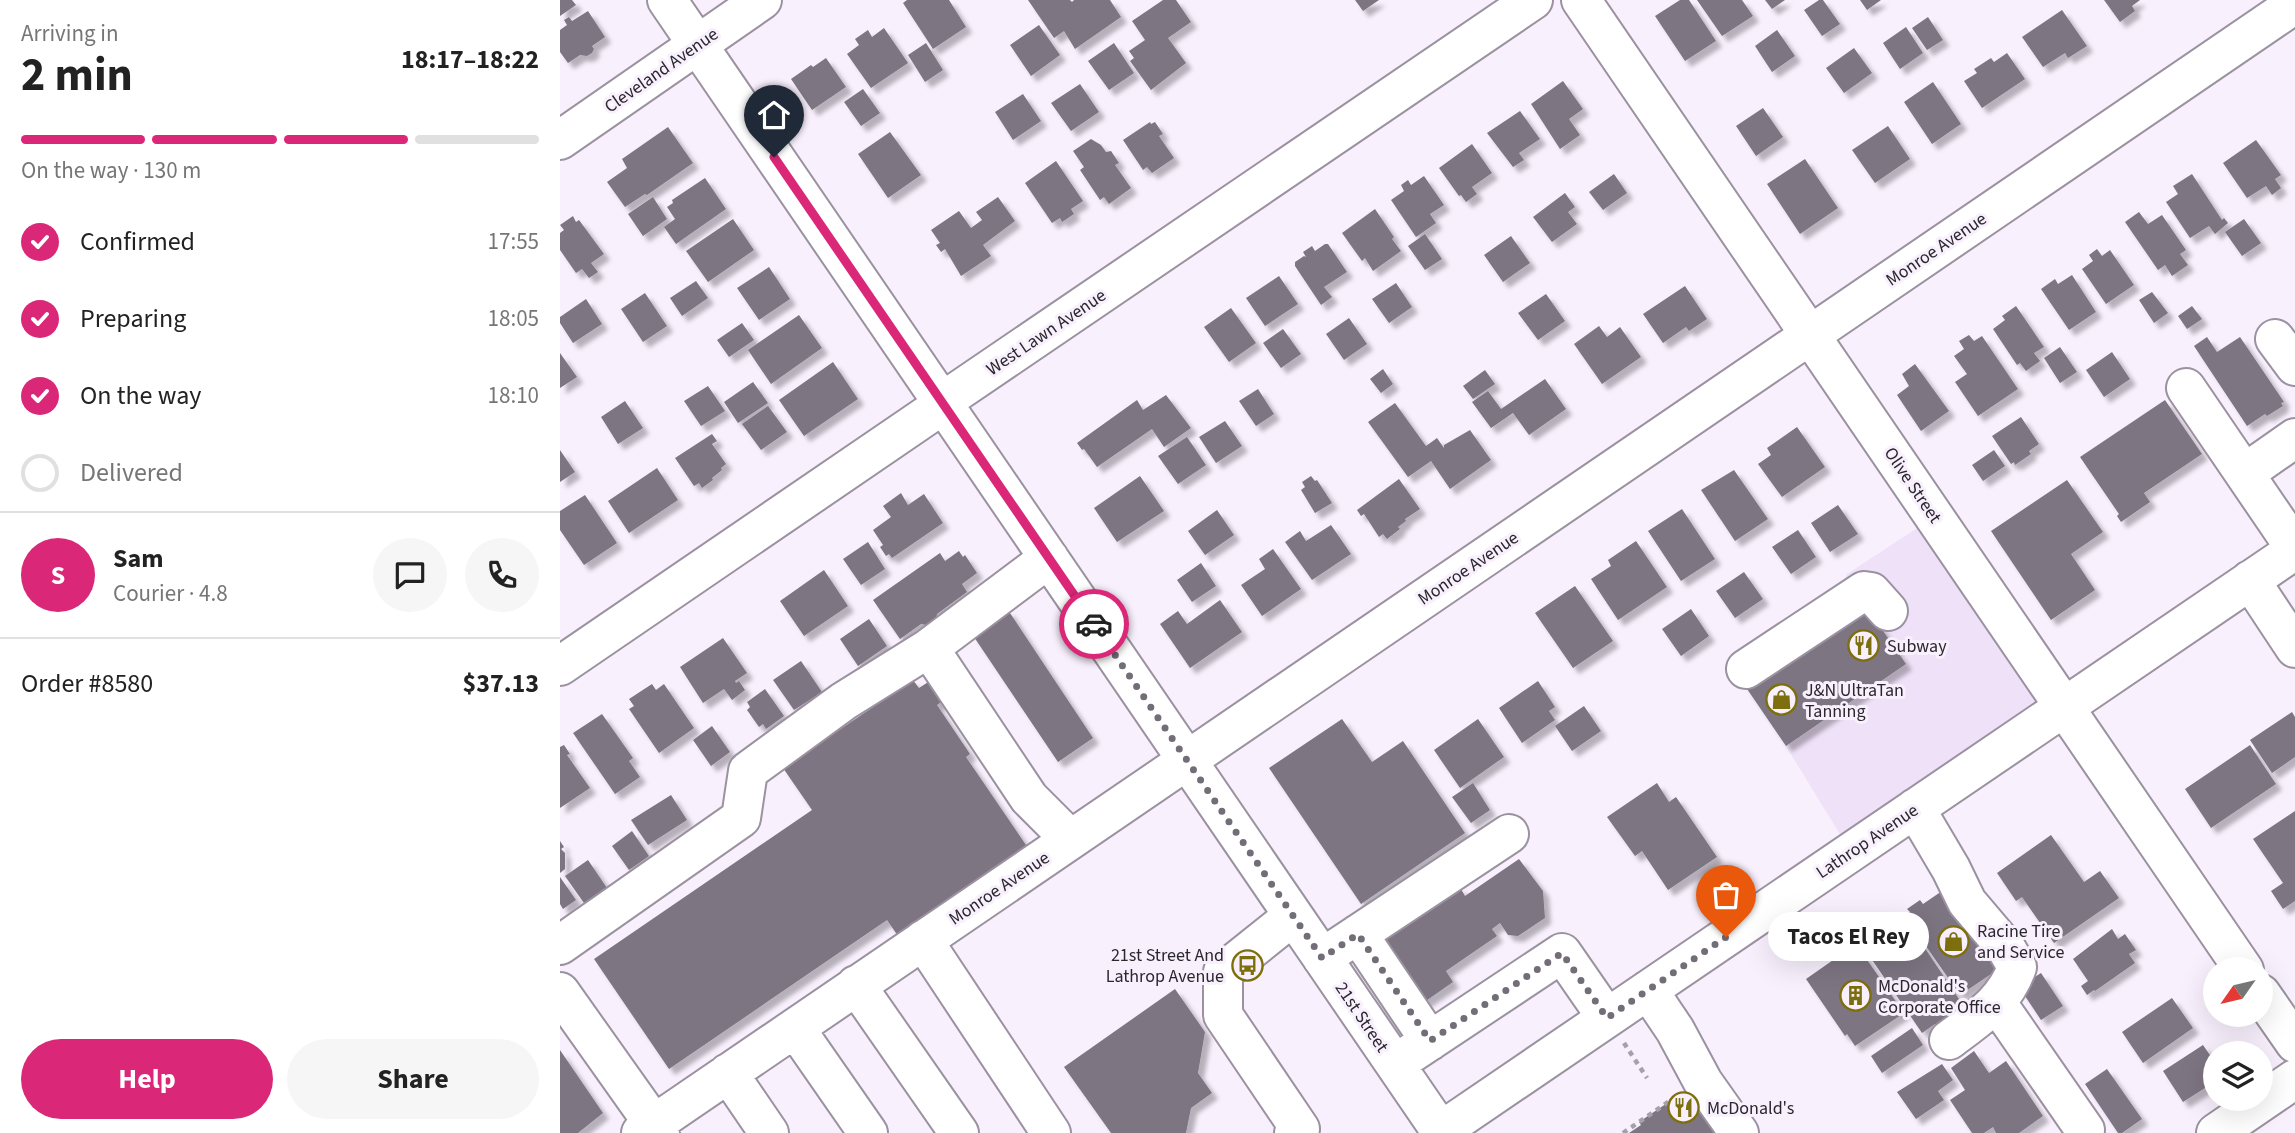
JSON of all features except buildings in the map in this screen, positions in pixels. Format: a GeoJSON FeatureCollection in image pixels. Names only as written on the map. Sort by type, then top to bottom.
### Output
{"type":"FeatureCollection","features":[{"type":"Feature","properties":{"kind":"street","name":"21st Street"},"geometry":{"type":"LineString","coordinates":[[667,0],[1440,1132]]}},
{"type":"Feature","properties":{"kind":"street","name":"Cleveland Avenue"},"geometry":{"type":"LineString","coordinates":[[560,140],[762,0]]}},
{"type":"Feature","properties":{"kind":"street","name":"West Lawn Avenue"},"geometry":{"type":"LineString","coordinates":[[560,666],[1533,0]]}},
{"type":"Feature","properties":{"kind":"street","name":"Olive Street"},"geometry":{"type":"LineString","coordinates":[[1581,0],[2235,957]]}},
{"type":"Feature","properties":{"kind":"street","name":"Monroe Avenue"},"geometry":{"type":"LineString","coordinates":[[652,1130],[728,1073],[856,985],[2295,4]]}},
{"type":"Feature","properties":{"kind":"street"},"geometry":{"type":"LineString","coordinates":[[2186,388],[2295,549]]}},
{"type":"Feature","properties":{"kind":"street"},"geometry":{"type":"LineString","coordinates":[[2245,472],[2295,438]]}},
{"type":"Feature","properties":{"kind":"street","name":"Lathrop Avenue"},"geometry":{"type":"LineString","coordinates":[[1440,1132],[2295,549]]}},
{"type":"Feature","properties":{"kind":"street"},"geometry":{"type":"LineString","coordinates":[[560,945],[741,818],[748,771],[845,701],[929,648],[1049,558]]}},
{"type":"Feature","properties":{"kind":"street"},"geometry":{"type":"LineString","coordinates":[[2250,580],[2295,648]]}},
{"type":"Feature","properties":{"kind":"street"},"geometry":{"type":"LineString","coordinates":[[1746,669],[1864,591],[1871,592],[1888,611]]}},
{"type":"Feature","properties":{"kind":"street"},"geometry":{"type":"LineString","coordinates":[[929,648],[1029,798],[1070,839]]}},
{"type":"Feature","properties":{"kind":"street"},"geometry":{"type":"LineString","coordinates":[[1915,808],[1967,901],[2006,948],[2017,967],[2013,980],[1997,1003],[1950,1040]]}},
{"type":"Feature","properties":{"kind":"street"},"geometry":{"type":"LineString","coordinates":[[1322,958],[1509,834]]}},
{"type":"Feature","properties":{"kind":"street"},"geometry":{"type":"LineString","coordinates":[[1293,916],[1223,972],[1223,1015],[1300,1129],[1294,1133]]}},
{"type":"Feature","properties":{"kind":"street"},"geometry":{"type":"LineString","coordinates":[[1358,934],[1430,1041]]}},
{"type":"Feature","properties":{"kind":"street"},"geometry":{"type":"LineString","coordinates":[[923,940],[1051,1133]]}},
{"type":"Feature","properties":{"kind":"street"},"geometry":{"type":"LineString","coordinates":[[1395,1064],[1562,953],[1607,1018]]}},
{"type":"Feature","properties":{"kind":"street"},"geometry":{"type":"LineString","coordinates":[[856,985],[959,1133]]}},
{"type":"Feature","properties":{"kind":"street"},"geometry":{"type":"LineString","coordinates":[[1648,990],[1675,1030],[1703,1082],[1739,1133]]}},
{"type":"Feature","properties":{"kind":"street"},"geometry":{"type":"LineString","coordinates":[[560,992],[652,1130]]}},
{"type":"Feature","properties":{"kind":"street"},"geometry":{"type":"LineString","coordinates":[[1997,1003],[2085,1130]]}},
{"type":"Feature","properties":{"kind":"street"},"geometry":{"type":"LineString","coordinates":[[2273,1011],[2295,1043]]}},
{"type":"Feature","properties":{"kind":"street"},"geometry":{"type":"LineString","coordinates":[[795,1028],[868,1133]]}},
{"type":"Feature","properties":{"kind":"street"},"geometry":{"type":"LineString","coordinates":[[1675,1030],[1703,1047],[1758,1133]]}},
{"type":"Feature","properties":{"kind":"street"},"geometry":{"type":"LineString","coordinates":[[728,1073],[769,1133]]}},
{"type":"Feature","properties":{"kind":"street"},"geometry":{"type":"LineString","coordinates":[[2216,1133],[2295,1079]]}},
{"type":"Feature","properties":{"kind":"path"},"geometry":{"type":"LineString","coordinates":[[1623,1133],[1681,1093]]}},
{"type":"Feature","properties":{"kind":"shaded area"},"geometry":{"type":"Polygon","coordinates":[[[1934,517],[2065,706],[1851,852],[1743,682],[1838,594],[1847,574],[1934,517]]]}},
{"type":"Feature","properties":{"kind":"way so far"},"geometry":{"type":"LineString","coordinates":[[1094,624],[1322,958],[1358,934],[1430,1041],[1562,953],[1607,1018],[1726,937]]}},
{"type":"Feature","properties":{"kind":"place","name":"Subway"},"geometry":{"type":"Point","coordinates":[1864,646]}},
{"type":"Feature","properties":{"kind":"place","name":"J&N UltraTan Tanning"},"geometry":{"type":"Point","coordinates":[1782,700]}},
{"type":"Feature","properties":{"kind":"place","name":"Tacos El Rey"},"geometry":{"type":"Point","coordinates":[1726,937]}},
{"type":"Feature","properties":{"kind":"place","name":"Racine Tire and Service"},"geometry":{"type":"Point","coordinates":[1954,941]}},
{"type":"Feature","properties":{"kind":"place","name":"21st Street And Lathrop Avenue"},"geometry":{"type":"Point","coordinates":[1247,965]}},
{"type":"Feature","properties":{"kind":"place","name":"McDonald's Corporate Office"},"geometry":{"type":"Point","coordinates":[1855,996]}},
{"type":"Feature","properties":{"kind":"place","name":"McDonald's"},"geometry":{"type":"Point","coordinates":[1684,1108]}},
{"type":"Feature","properties":{"kind":"route"},"geometry":{"type":"LineString","coordinates":[[774,157],[1094,624]]}}]}
